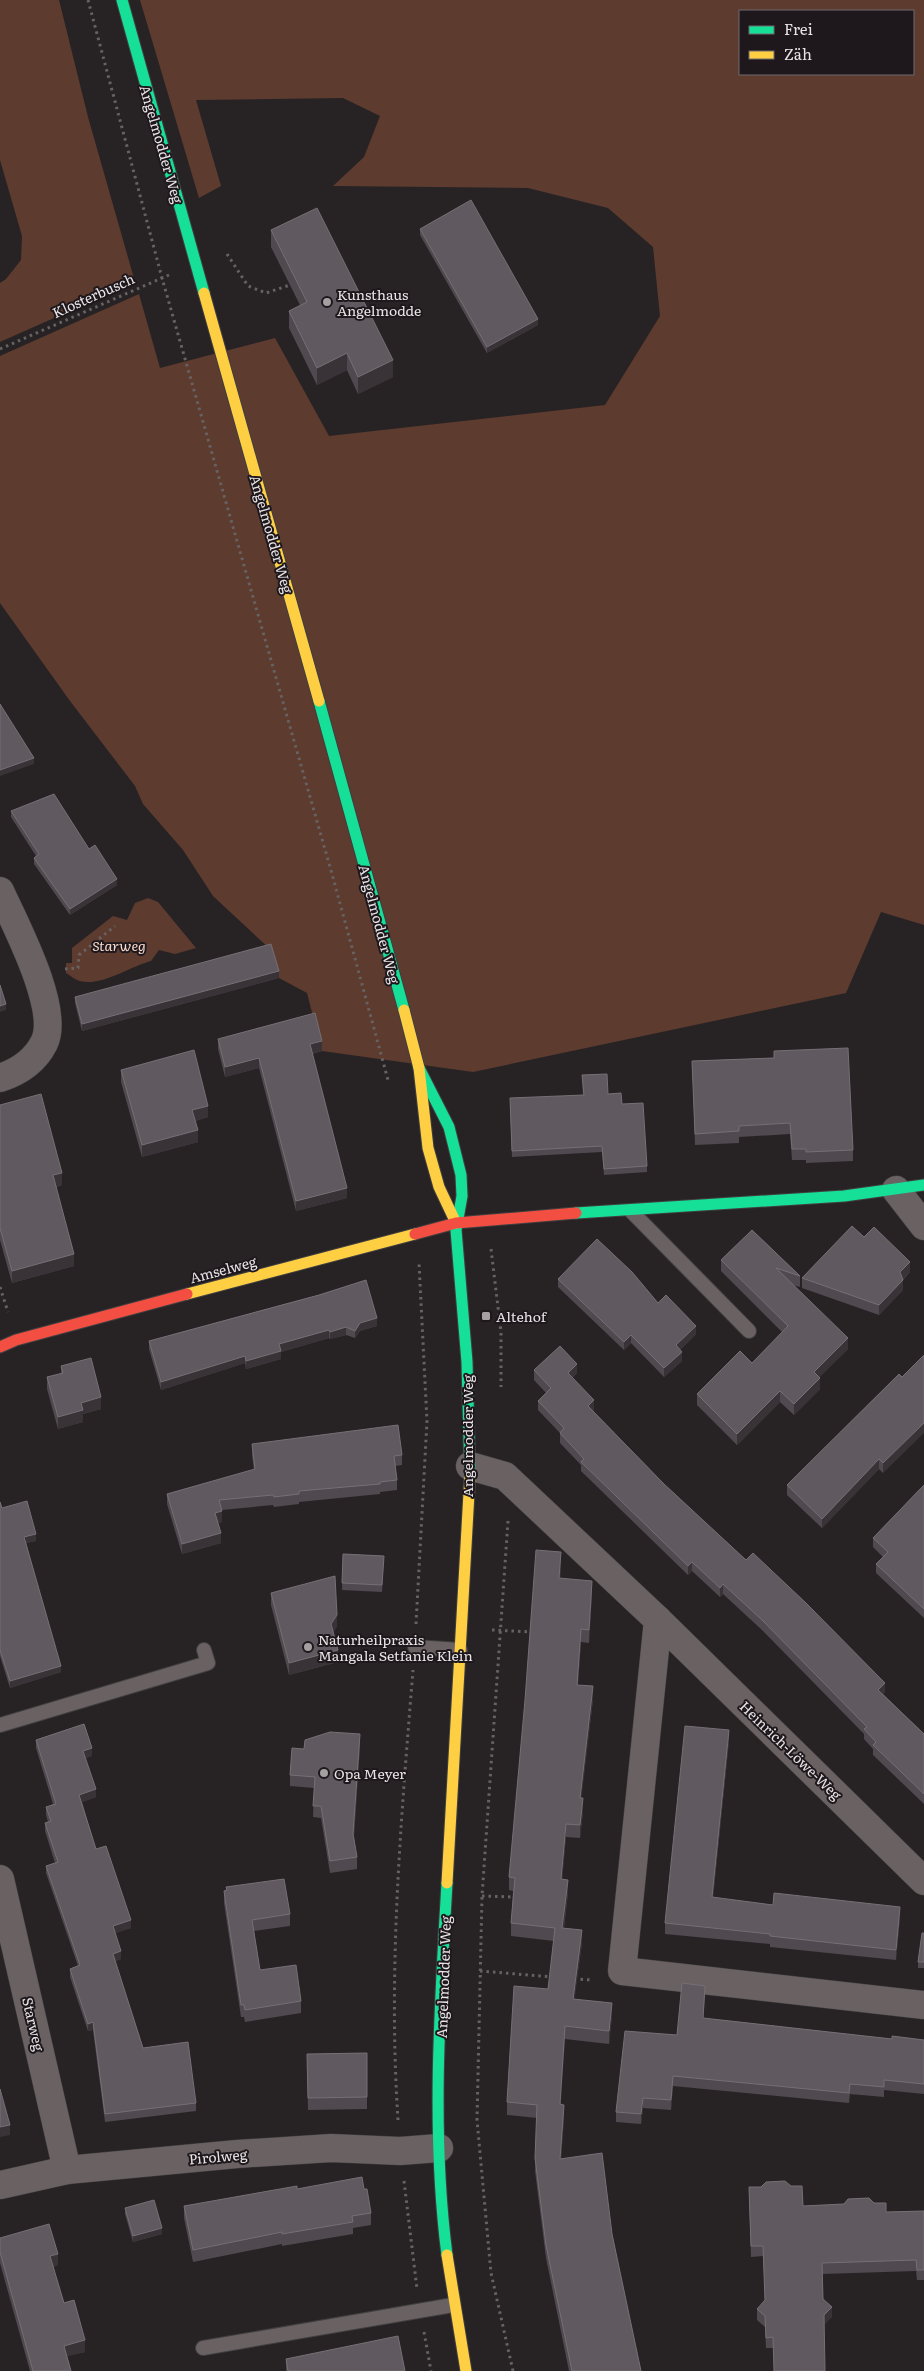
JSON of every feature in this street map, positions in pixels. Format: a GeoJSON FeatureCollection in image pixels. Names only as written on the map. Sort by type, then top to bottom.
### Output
{"type":"FeatureCollection","features":[{"type":"Feature","properties":{"kind":"street","name":"Angelmodder Weg"},"geometry":{"type":"LineString","coordinates":[[122,0],[354,827],[419,1068],[420,1098],[439,1190],[456,1223]]}},
{"type":"Feature","properties":{"kind":"street"},"geometry":{"type":"LineString","coordinates":[[0,891],[38,977],[47,1014],[45,1042],[31,1062],[0,1078]]}},
{"type":"Feature","properties":{"kind":"street","name":"Angelmodder Weg"},"geometry":{"type":"LineString","coordinates":[[419,1068],[436,1093],[450,1129],[462,1186],[461,1204],[456,1223],[464,1296],[470,1466],[445,1932],[439,2148],[442,2213],[453,2304],[466,2371]]}},
{"type":"Feature","properties":{"kind":"street"},"geometry":{"type":"LineString","coordinates":[[456,1223],[484,1219],[631,1211],[896,1190],[924,1185]]}},
{"type":"Feature","properties":{"kind":"street"},"geometry":{"type":"LineString","coordinates":[[896,1190],[924,1226]]}},
{"type":"Feature","properties":{"kind":"street","name":"Amselweg"},"geometry":{"type":"LineString","coordinates":[[0,1347],[16,1340],[456,1223]]}},
{"type":"Feature","properties":{"kind":"street","name":"Heinrich-Löwe-Weg"},"geometry":{"type":"LineString","coordinates":[[470,1466],[505,1476],[658,1620],[924,1881]]}},
{"type":"Feature","properties":{"kind":"street"},"geometry":{"type":"LineString","coordinates":[[658,1620],[622,1970],[924,2005]]}},
{"type":"Feature","properties":{"kind":"street","name":"Starweg"},"geometry":{"type":"LineString","coordinates":[[0,1879],[68,2170]]}},
{"type":"Feature","properties":{"kind":"street","name":"Pirolweg"},"geometry":{"type":"LineString","coordinates":[[0,2185],[68,2170],[237,2154],[331,2148],[400,2151],[439,2148]]}},
{"type":"Feature","properties":{"kind":"lane"},"geometry":{"type":"LineString","coordinates":[[631,1211],[750,1331]]}},
{"type":"Feature","properties":{"kind":"lane"},"geometry":{"type":"LineString","coordinates":[[415,1647],[460,1650]]}},
{"type":"Feature","properties":{"kind":"lane"},"geometry":{"type":"LineString","coordinates":[[0,1725],[208,1663],[204,1650]]}},
{"type":"Feature","properties":{"kind":"lane"},"geometry":{"type":"LineString","coordinates":[[203,2348],[453,2304]]}},
{"type":"Feature","properties":{"kind":"path"},"geometry":{"type":"LineString","coordinates":[[88,0],[162,278],[332,874],[380,1056]]}},
{"type":"Feature","properties":{"kind":"path"},"geometry":{"type":"LineString","coordinates":[[224,249],[248,286],[266,293],[290,285]]}},
{"type":"Feature","properties":{"kind":"path","name":"Klosterbusch"},"geometry":{"type":"LineString","coordinates":[[0,349],[162,278],[197,267]]}},
{"type":"Feature","properties":{"kind":"path"},"geometry":{"type":"LineString","coordinates":[[38,977],[66,968],[78,968],[80,955],[115,926]]}},
{"type":"Feature","properties":{"kind":"path"},"geometry":{"type":"LineString","coordinates":[[484,1219],[491,1251],[501,1332],[501,1390]]}},
{"type":"Feature","properties":{"kind":"path"},"geometry":{"type":"LineString","coordinates":[[418,1232],[427,1421],[415,1647],[398,1855],[394,1933],[395,2069],[400,2151],[420,2311],[431,2371]]}},
{"type":"Feature","properties":{"kind":"path"},"geometry":{"type":"LineString","coordinates":[[505,1476],[508,1512],[482,1896],[477,2120],[491,2273],[513,2371]]}},
{"type":"Feature","properties":{"kind":"path"},"geometry":{"type":"LineString","coordinates":[[501,1630],[538,1633]]}},
{"type":"Feature","properties":{"kind":"path"},"geometry":{"type":"LineString","coordinates":[[482,1896],[514,1897]]}},
{"type":"Feature","properties":{"kind":"path"},"geometry":{"type":"LineString","coordinates":[[568,1978],[598,1980],[622,1970]]}},
{"type":"Feature","properties":{"kind":"path"},"geometry":{"type":"LineString","coordinates":[[480,1971],[559,1977]]}},
{"type":"Feature","properties":{"kind":"green space"},"geometry":{"type":"Polygon","coordinates":[[[0,0],[59,0],[88,117],[135,282],[0,342],[0,283],[6,279],[21,260],[22,236],[0,160],[0,0]]]}},
{"type":"Feature","properties":{"kind":"green space"},"geometry":{"type":"Polygon","coordinates":[[[140,0],[924,0],[924,925],[881,912],[846,993],[473,1072],[322,1051],[307,993],[279,978],[271,950],[213,896],[183,850],[143,804],[135,786],[70,701],[0,603],[0,356],[139,294],[160,368],[275,338],[329,436],[605,405],[660,316],[653,247],[608,208],[528,188],[333,186],[364,157],[380,116],[343,98],[196,100],[221,186],[199,198],[140,0]]]}},
{"type":"Feature","properties":{"kind":"green space","name":"Starweg"},"geometry":{"type":"Polygon","coordinates":[[[148,898],[158,902],[196,948],[175,954],[159,950],[151,961],[97,981],[76,980],[66,973],[66,963],[72,963],[72,948],[113,916],[127,920],[135,903],[148,898]]]}},
{"type":"Feature","properties":{"kind":"building"},"geometry":{"type":"Polygon","coordinates":[[[471,200],[538,319],[487,347],[420,229],[471,200]]]}},
{"type":"Feature","properties":{"kind":"building","name":"Kunsthaus Angelmodde"},"geometry":{"type":"Polygon","coordinates":[[[317,208],[393,360],[358,377],[347,353],[317,368],[289,311],[307,302],[271,230],[317,208]]]}},
{"type":"Feature","properties":{"kind":"building"},"geometry":{"type":"Polygon","coordinates":[[[0,704],[34,758],[0,770],[0,704]]]}},
{"type":"Feature","properties":{"kind":"building"},"geometry":{"type":"Polygon","coordinates":[[[54,794],[89,849],[95,845],[117,879],[70,909],[34,858],[39,854],[11,811],[54,794]]]}},
{"type":"Feature","properties":{"kind":"building"},"geometry":{"type":"Polygon","coordinates":[[[271,944],[279,971],[82,1024],[75,997],[271,944]]]}},
{"type":"Feature","properties":{"kind":"building"},"geometry":{"type":"Polygon","coordinates":[[[0,985],[6,1004],[0,1006],[0,985]]]}},
{"type":"Feature","properties":{"kind":"building"},"geometry":{"type":"Polygon","coordinates":[[[315,1013],[322,1041],[310,1044],[347,1188],[296,1201],[259,1058],[225,1067],[218,1039],[315,1013]]]}},
{"type":"Feature","properties":{"kind":"building"},"geometry":{"type":"Polygon","coordinates":[[[848,1048],[853,1150],[806,1152],[806,1149],[792,1149],[790,1123],[739,1126],[739,1131],[695,1134],[692,1061],[774,1058],[774,1051],[848,1048]]]}},
{"type":"Feature","properties":{"kind":"building"},"geometry":{"type":"Polygon","coordinates":[[[194,1050],[208,1106],[192,1110],[198,1130],[142,1145],[121,1070],[194,1050]]]}},
{"type":"Feature","properties":{"kind":"building"},"geometry":{"type":"Polygon","coordinates":[[[607,1074],[608,1094],[621,1093],[622,1104],[643,1103],[647,1166],[604,1169],[602,1146],[512,1151],[510,1098],[584,1095],[582,1075],[607,1074]]]}},
{"type":"Feature","properties":{"kind":"building"},"geometry":{"type":"Polygon","coordinates":[[[41,1094],[62,1173],[53,1175],[74,1254],[12,1271],[0,1228],[0,1105],[41,1094]]]}},
{"type":"Feature","properties":{"kind":"building"},"geometry":{"type":"Polygon","coordinates":[[[852,1226],[864,1237],[874,1227],[910,1262],[900,1272],[903,1280],[879,1305],[802,1278],[852,1226]]]}},
{"type":"Feature","properties":{"kind":"building"},"geometry":{"type":"Polygon","coordinates":[[[752,1230],[800,1276],[776,1268],[848,1338],[814,1372],[820,1378],[794,1404],[780,1391],[737,1434],[697,1394],[740,1351],[752,1363],[788,1326],[721,1260],[752,1230]]]}},
{"type":"Feature","properties":{"kind":"building"},"geometry":{"type":"Polygon","coordinates":[[[597,1239],[632,1272],[658,1303],[666,1295],[696,1326],[676,1345],[682,1352],[664,1368],[631,1335],[624,1342],[558,1279],[597,1239]]]}},
{"type":"Feature","properties":{"kind":"building"},"geometry":{"type":"Polygon","coordinates":[[[366,1280],[377,1318],[360,1323],[355,1331],[346,1327],[330,1332],[329,1330],[279,1344],[281,1351],[246,1361],[245,1356],[161,1382],[149,1341],[319,1295],[366,1280]]]}},
{"type":"Feature","properties":{"kind":"building"},"geometry":{"type":"Polygon","coordinates":[[[560,1346],[577,1364],[568,1373],[594,1400],[588,1406],[664,1484],[746,1560],[753,1553],[806,1603],[885,1683],[878,1690],[924,1734],[924,1794],[873,1745],[876,1742],[864,1729],[867,1727],[763,1621],[723,1584],[720,1588],[692,1562],[688,1566],[581,1462],[584,1459],[560,1433],[564,1428],[538,1401],[551,1388],[534,1370],[560,1346]]]}},
{"type":"Feature","properties":{"kind":"building"},"geometry":{"type":"Polygon","coordinates":[[[924,1355],[924,1423],[883,1463],[879,1459],[822,1519],[787,1485],[899,1374],[902,1377],[924,1355]]]}},
{"type":"Feature","properties":{"kind":"building"},"geometry":{"type":"Polygon","coordinates":[[[91,1358],[101,1397],[81,1403],[83,1410],[58,1417],[47,1377],[63,1373],[61,1366],[91,1358]]]}},
{"type":"Feature","properties":{"kind":"building"},"geometry":{"type":"Polygon","coordinates":[[[398,1425],[402,1455],[394,1456],[397,1480],[380,1482],[380,1484],[299,1491],[299,1494],[274,1497],[273,1495],[219,1500],[222,1511],[215,1513],[221,1533],[182,1544],[167,1494],[255,1469],[252,1444],[398,1425]]]}},
{"type":"Feature","properties":{"kind":"building"},"geometry":{"type":"Polygon","coordinates":[[[924,1485],[924,1609],[876,1564],[888,1552],[873,1538],[924,1485]]]}},
{"type":"Feature","properties":{"kind":"building"},"geometry":{"type":"Polygon","coordinates":[[[27,1501],[36,1534],[24,1537],[61,1666],[10,1681],[0,1650],[0,1502],[2,1508],[27,1501]]]}},
{"type":"Feature","properties":{"kind":"building"},"geometry":{"type":"Polygon","coordinates":[[[536,1550],[561,1552],[559,1578],[592,1581],[589,1630],[581,1629],[577,1685],[593,1686],[580,1798],[583,1798],[580,1825],[566,1824],[561,1879],[568,1880],[562,1928],[582,1930],[573,1999],[612,2003],[609,2031],[565,2026],[560,2104],[564,2105],[560,2159],[602,2153],[612,2234],[641,2371],[572,2371],[546,2245],[535,2158],[537,2105],[507,2102],[514,1986],[548,1989],[555,1928],[511,1923],[515,1878],[509,1877],[536,1550]]]}},
{"type":"Feature","properties":{"kind":"building"},"geometry":{"type":"Polygon","coordinates":[[[343,1554],[384,1556],[382,1585],[342,1583],[343,1554]]]}},
{"type":"Feature","properties":{"kind":"building","name":"Naturheilpraxis Mangala Setfanie Klein"},"geometry":{"type":"Polygon","coordinates":[[[335,1576],[337,1615],[331,1624],[338,1650],[289,1663],[271,1593],[335,1576]]]}},
{"type":"Feature","properties":{"kind":"building"},"geometry":{"type":"Polygon","coordinates":[[[84,1724],[92,1748],[83,1751],[96,1789],[79,1795],[96,1849],[106,1846],[131,1920],[113,1926],[121,1951],[113,1954],[143,2048],[188,2042],[196,2103],[105,2114],[93,2022],[88,2024],[70,1969],[80,1965],[46,1866],[58,1862],[45,1823],[51,1821],[46,1807],[56,1804],[36,1740],[84,1724]]]}},
{"type":"Feature","properties":{"kind":"building"},"geometry":{"type":"Polygon","coordinates":[[[685,1726],[729,1730],[712,1897],[773,1905],[774,1893],[900,1907],[896,1950],[665,1923],[685,1726]]]}},
{"type":"Feature","properties":{"kind":"building","name":"Opa Meyer"},"geometry":{"type":"Polygon","coordinates":[[[330,1732],[360,1734],[353,1834],[357,1857],[330,1861],[321,1806],[313,1806],[315,1777],[290,1775],[292,1748],[304,1749],[305,1740],[330,1732]]]}},
{"type":"Feature","properties":{"kind":"building"},"geometry":{"type":"Polygon","coordinates":[[[284,1879],[290,1914],[252,1920],[260,1970],[296,1965],[301,2001],[245,2010],[244,2005],[241,2005],[224,1891],[227,1890],[226,1887],[284,1879]]]}},
{"type":"Feature","properties":{"kind":"building"},"geometry":{"type":"Polygon","coordinates":[[[922,1933],[924,1933],[924,1962],[918,1962],[922,1933]]]}},
{"type":"Feature","properties":{"kind":"building"},"geometry":{"type":"Polygon","coordinates":[[[682,1983],[705,1986],[703,2018],[892,2039],[892,2036],[924,2040],[924,2084],[884,2080],[884,2087],[850,2084],[849,2093],[673,2076],[671,2100],[643,2098],[641,2114],[616,2112],[625,2031],[677,2035],[682,1983]]]}},
{"type":"Feature","properties":{"kind":"building"},"geometry":{"type":"Polygon","coordinates":[[[367,2053],[367,2097],[308,2098],[307,2054],[367,2053]]]}},
{"type":"Feature","properties":{"kind":"building"},"geometry":{"type":"Polygon","coordinates":[[[0,2089],[10,2125],[0,2127],[0,2089]]]}},
{"type":"Feature","properties":{"kind":"building"},"geometry":{"type":"Polygon","coordinates":[[[362,2177],[364,2189],[367,2189],[371,2213],[352,2216],[353,2222],[282,2234],[282,2232],[193,2250],[184,2206],[297,2186],[297,2189],[362,2177]]]}},
{"type":"Feature","properties":{"kind":"building"},"geometry":{"type":"Polygon","coordinates":[[[785,2181],[791,2186],[802,2186],[803,2206],[844,2204],[848,2199],[869,2198],[874,2203],[886,2203],[886,2212],[924,2211],[924,2270],[917,2270],[916,2260],[822,2263],[823,2299],[832,2307],[824,2315],[825,2371],[774,2371],[773,2337],[766,2338],[765,2316],[757,2309],[765,2300],[763,2246],[751,2246],[749,2187],[761,2187],[766,2182],[785,2181]]]}},
{"type":"Feature","properties":{"kind":"building"},"geometry":{"type":"Polygon","coordinates":[[[154,2200],[162,2228],[133,2236],[125,2208],[154,2200]]]}},
{"type":"Feature","properties":{"kind":"building"},"geometry":{"type":"Polygon","coordinates":[[[49,2224],[58,2254],[50,2256],[64,2303],[74,2300],[85,2340],[64,2346],[71,2371],[33,2371],[0,2252],[0,2238],[49,2224]]]}},
{"type":"Feature","properties":{"kind":"building"},"geometry":{"type":"Polygon","coordinates":[[[398,2336],[405,2371],[288,2371],[286,2359],[398,2336]]]}},
{"type":"Feature","properties":{"kind":"traffic: fast"},"geometry":{"type":"LineString","coordinates":[[122,0],[204,293]]}},
{"type":"Feature","properties":{"kind":"traffic: fast"},"geometry":{"type":"LineString","coordinates":[[319,701],[404,1010]]}},
{"type":"Feature","properties":{"kind":"traffic: fast"},"geometry":{"type":"LineString","coordinates":[[419,1068],[449,1127],[461,1175],[462,1196],[456,1230],[467,1362],[470,1475]]}},
{"type":"Feature","properties":{"kind":"traffic: fast"},"geometry":{"type":"LineString","coordinates":[[576,1213],[844,1196],[924,1185]]}},
{"type":"Feature","properties":{"kind":"traffic: fast"},"geometry":{"type":"LineString","coordinates":[[447,1883],[438,2069],[438,2115],[439,2162],[447,2255]]}},
{"type":"Feature","properties":{"kind":"traffic: slow"},"geometry":{"type":"LineString","coordinates":[[204,293],[319,701]]}},
{"type":"Feature","properties":{"kind":"traffic: slow"},"geometry":{"type":"LineString","coordinates":[[404,1010],[419,1068],[428,1148],[439,1187],[456,1223]]}},
{"type":"Feature","properties":{"kind":"traffic: slow"},"geometry":{"type":"LineString","coordinates":[[187,1294],[415,1234]]}},
{"type":"Feature","properties":{"kind":"traffic: slow"},"geometry":{"type":"LineString","coordinates":[[447,1883],[470,1475]]}},
{"type":"Feature","properties":{"kind":"traffic: slow"},"geometry":{"type":"LineString","coordinates":[[447,2255],[466,2371]]}},
{"type":"Feature","properties":{"kind":"traffic: jam"},"geometry":{"type":"LineString","coordinates":[[415,1234],[456,1223],[576,1213]]}},
{"type":"Feature","properties":{"kind":"traffic: jam"},"geometry":{"type":"LineString","coordinates":[[0,1347],[16,1340],[187,1294]]}},
{"type":"Feature","properties":{"kind":"place","name":"Kunsthaus Angelmodde"},"geometry":{"type":"Point","coordinates":[327,302]}},
{"type":"Feature","properties":{"kind":"place","name":"Altehof"},"geometry":{"type":"Point","coordinates":[486,1316]}},
{"type":"Feature","properties":{"kind":"place","name":"Naturheilpraxis Mangala Setfanie Klein"},"geometry":{"type":"Point","coordinates":[308,1647]}},
{"type":"Feature","properties":{"kind":"place","name":"Opa Meyer"},"geometry":{"type":"Point","coordinates":[324,1773]}}]}
